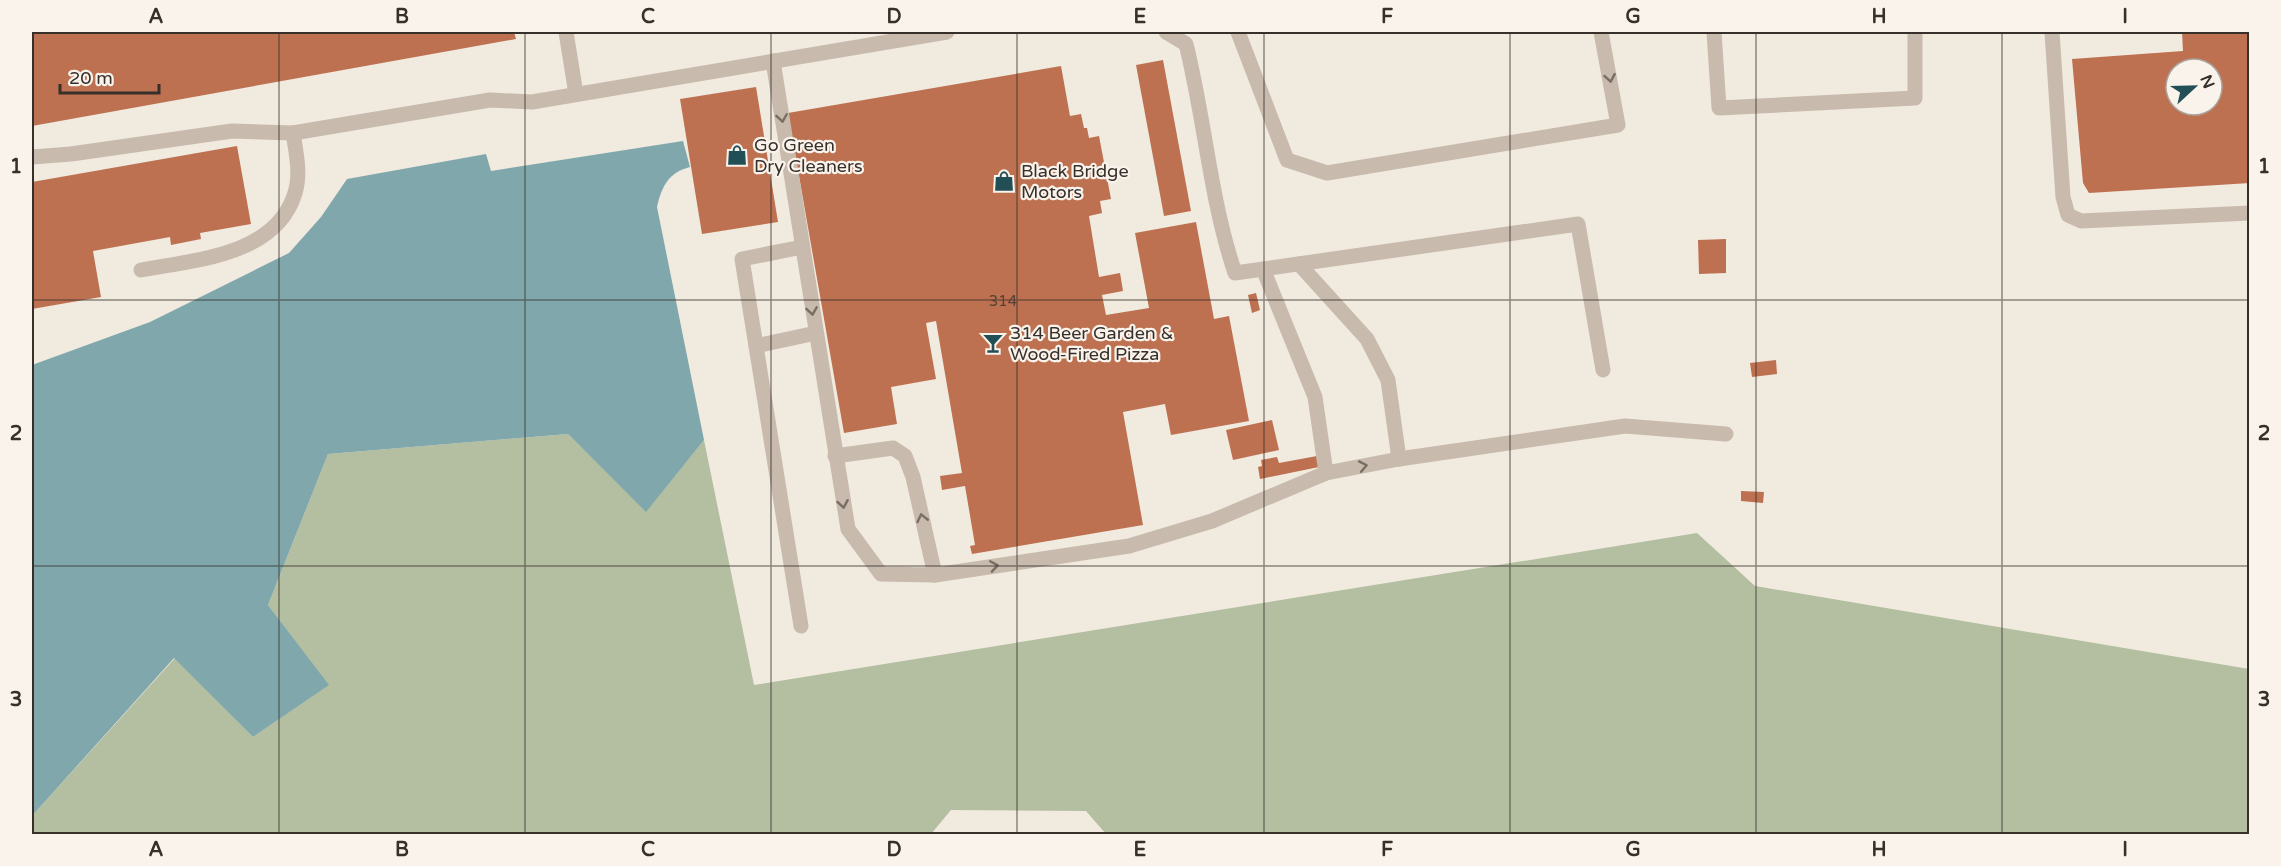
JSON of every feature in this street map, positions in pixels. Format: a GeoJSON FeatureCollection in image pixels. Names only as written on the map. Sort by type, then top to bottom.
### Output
{"type":"FeatureCollection","features":[{"type":"Feature","properties":{"kind":"lane"},"geometry":{"type":"LineString","coordinates":[[566,32],[576,94]]}},
{"type":"Feature","properties":{"kind":"lane"},"geometry":{"type":"LineString","coordinates":[[32,157],[71,154],[232,131],[293,133],[490,100],[532,102],[948,32]]}},
{"type":"Feature","properties":{"kind":"lane"},"geometry":{"type":"LineString","coordinates":[[1166,32],[1186,44],[1196,82],[1223,237],[1235,273],[1578,224],[1603,370]]}},
{"type":"Feature","properties":{"kind":"lane"},"geometry":{"type":"LineString","coordinates":[[1238,32],[1287,160],[1327,173],[1618,124],[1601,32]]}},
{"type":"Feature","properties":{"kind":"lane"},"geometry":{"type":"LineString","coordinates":[[1714,32],[1719,108],[1915,98],[1915,32]]}},
{"type":"Feature","properties":{"kind":"lane"},"geometry":{"type":"LineString","coordinates":[[2052,32],[2063,197],[2068,215],[2081,221],[2250,213]]}},
{"type":"Feature","properties":{"kind":"lane"},"geometry":{"type":"LineString","coordinates":[[773,61],[848,529],[881,574],[935,575],[1130,546],[1212,522],[1326,473],[1399,459],[1625,426],[1726,434]]}},
{"type":"Feature","properties":{"kind":"lane"},"geometry":{"type":"LineString","coordinates":[[141,270],[224,254],[243,248],[276,225],[295,194],[298,171],[293,133]]}},
{"type":"Feature","properties":{"kind":"lane"},"geometry":{"type":"LineString","coordinates":[[801,626],[742,259],[802,247]]}},
{"type":"Feature","properties":{"kind":"lane"},"geometry":{"type":"LineString","coordinates":[[1299,264],[1367,339],[1388,380],[1399,459]]}},
{"type":"Feature","properties":{"kind":"lane"},"geometry":{"type":"LineString","coordinates":[[1263,269],[1315,398],[1326,473]]}},
{"type":"Feature","properties":{"kind":"lane"},"geometry":{"type":"LineString","coordinates":[[756,346],[816,333]]}},
{"type":"Feature","properties":{"kind":"lane"},"geometry":{"type":"LineString","coordinates":[[835,456],[893,448],[905,456],[913,477],[935,575]]}},
{"type":"Feature","properties":{"kind":"green space"},"geometry":{"type":"Polygon","coordinates":[[[568,434],[646,511],[704,440],[754,685],[1697,533],[1755,586],[2249,669],[2249,834],[1106,834],[1086,811],[951,810],[931,834],[32,834],[32,816],[175,658],[253,737],[328,685],[268,605],[328,454],[568,434]]]}},
{"type":"Feature","properties":{"kind":"water"},"geometry":{"type":"Polygon","coordinates":[[[683,141],[690,167],[676,173],[667,181],[657,207],[704,440],[646,512],[568,434],[328,454],[268,605],[329,685],[253,737],[174,658],[32,816],[32,365],[150,322],[289,253],[321,217],[347,179],[486,154],[491,171],[683,141]]]}},
{"type":"Feature","properties":{"kind":"building"},"geometry":{"type":"Polygon","coordinates":[[[32,32],[514,32],[516,39],[32,126],[32,32]]]}},
{"type":"Feature","properties":{"kind":"building"},"geometry":{"type":"Polygon","coordinates":[[[2182,32],[2250,32],[2250,183],[2089,193],[2083,183],[2072,59],[2183,51],[2182,32]]]}},
{"type":"Feature","properties":{"kind":"building"},"geometry":{"type":"Polygon","coordinates":[[[1163,60],[1191,211],[1164,216],[1136,65],[1163,60]]]}},
{"type":"Feature","properties":{"kind":"building"},"geometry":{"type":"Polygon","coordinates":[[[1061,66],[1070,116],[1081,114],[1089,138],[1099,136],[1111,199],[1100,201],[1102,213],[1089,216],[1099,277],[1120,273],[1123,291],[1102,295],[1106,315],[1149,308],[1135,233],[1196,222],[1214,319],[1229,316],[1249,421],[1171,435],[1165,404],[1123,412],[1143,525],[972,554],[970,546],[975,545],[965,486],[942,490],[940,476],[962,473],[936,321],[926,323],[936,379],[891,387],[897,424],[844,433],[788,113],[1061,66]]]}},
{"type":"Feature","properties":{"kind":"building"},"geometry":{"type":"Polygon","coordinates":[[[756,87],[778,222],[702,234],[680,99],[756,87]]]}},
{"type":"Feature","properties":{"kind":"building"},"geometry":{"type":"Polygon","coordinates":[[[237,146],[251,224],[200,233],[201,239],[171,245],[170,237],[93,251],[101,297],[32,309],[32,182],[237,146]]]}},
{"type":"Feature","properties":{"kind":"building"},"geometry":{"type":"Polygon","coordinates":[[[1726,239],[1726,273],[1699,274],[1698,240],[1726,239]]]}},
{"type":"Feature","properties":{"kind":"building"},"geometry":{"type":"Polygon","coordinates":[[[1256,293],[1260,310],[1252,313],[1248,295],[1256,293]]]}},
{"type":"Feature","properties":{"kind":"building"},"geometry":{"type":"Polygon","coordinates":[[[1776,360],[1777,374],[1752,377],[1750,363],[1776,360]]]}},
{"type":"Feature","properties":{"kind":"building"},"geometry":{"type":"Polygon","coordinates":[[[1272,420],[1279,450],[1233,460],[1226,430],[1272,420]]]}},
{"type":"Feature","properties":{"kind":"building"},"geometry":{"type":"Polygon","coordinates":[[[1317,456],[1319,467],[1260,479],[1258,467],[1262,466],[1261,460],[1277,457],[1279,463],[1317,456]]]}},
{"type":"Feature","properties":{"kind":"building"},"geometry":{"type":"Polygon","coordinates":[[[1741,491],[1764,492],[1763,503],[1741,501],[1741,491]]]}},
{"type":"Feature","properties":{"kind":"place","name":"Go Green Dry Cleaners"},"geometry":{"type":"Point","coordinates":[737,155]}},
{"type":"Feature","properties":{"kind":"place","name":"Black Bridge Motors"},"geometry":{"type":"Point","coordinates":[1004,181]}},
{"type":"Feature","properties":{"kind":"place","name":"314 Beer Garden & Wood-Fired Pizza"},"geometry":{"type":"Point","coordinates":[993,343]}}]}
